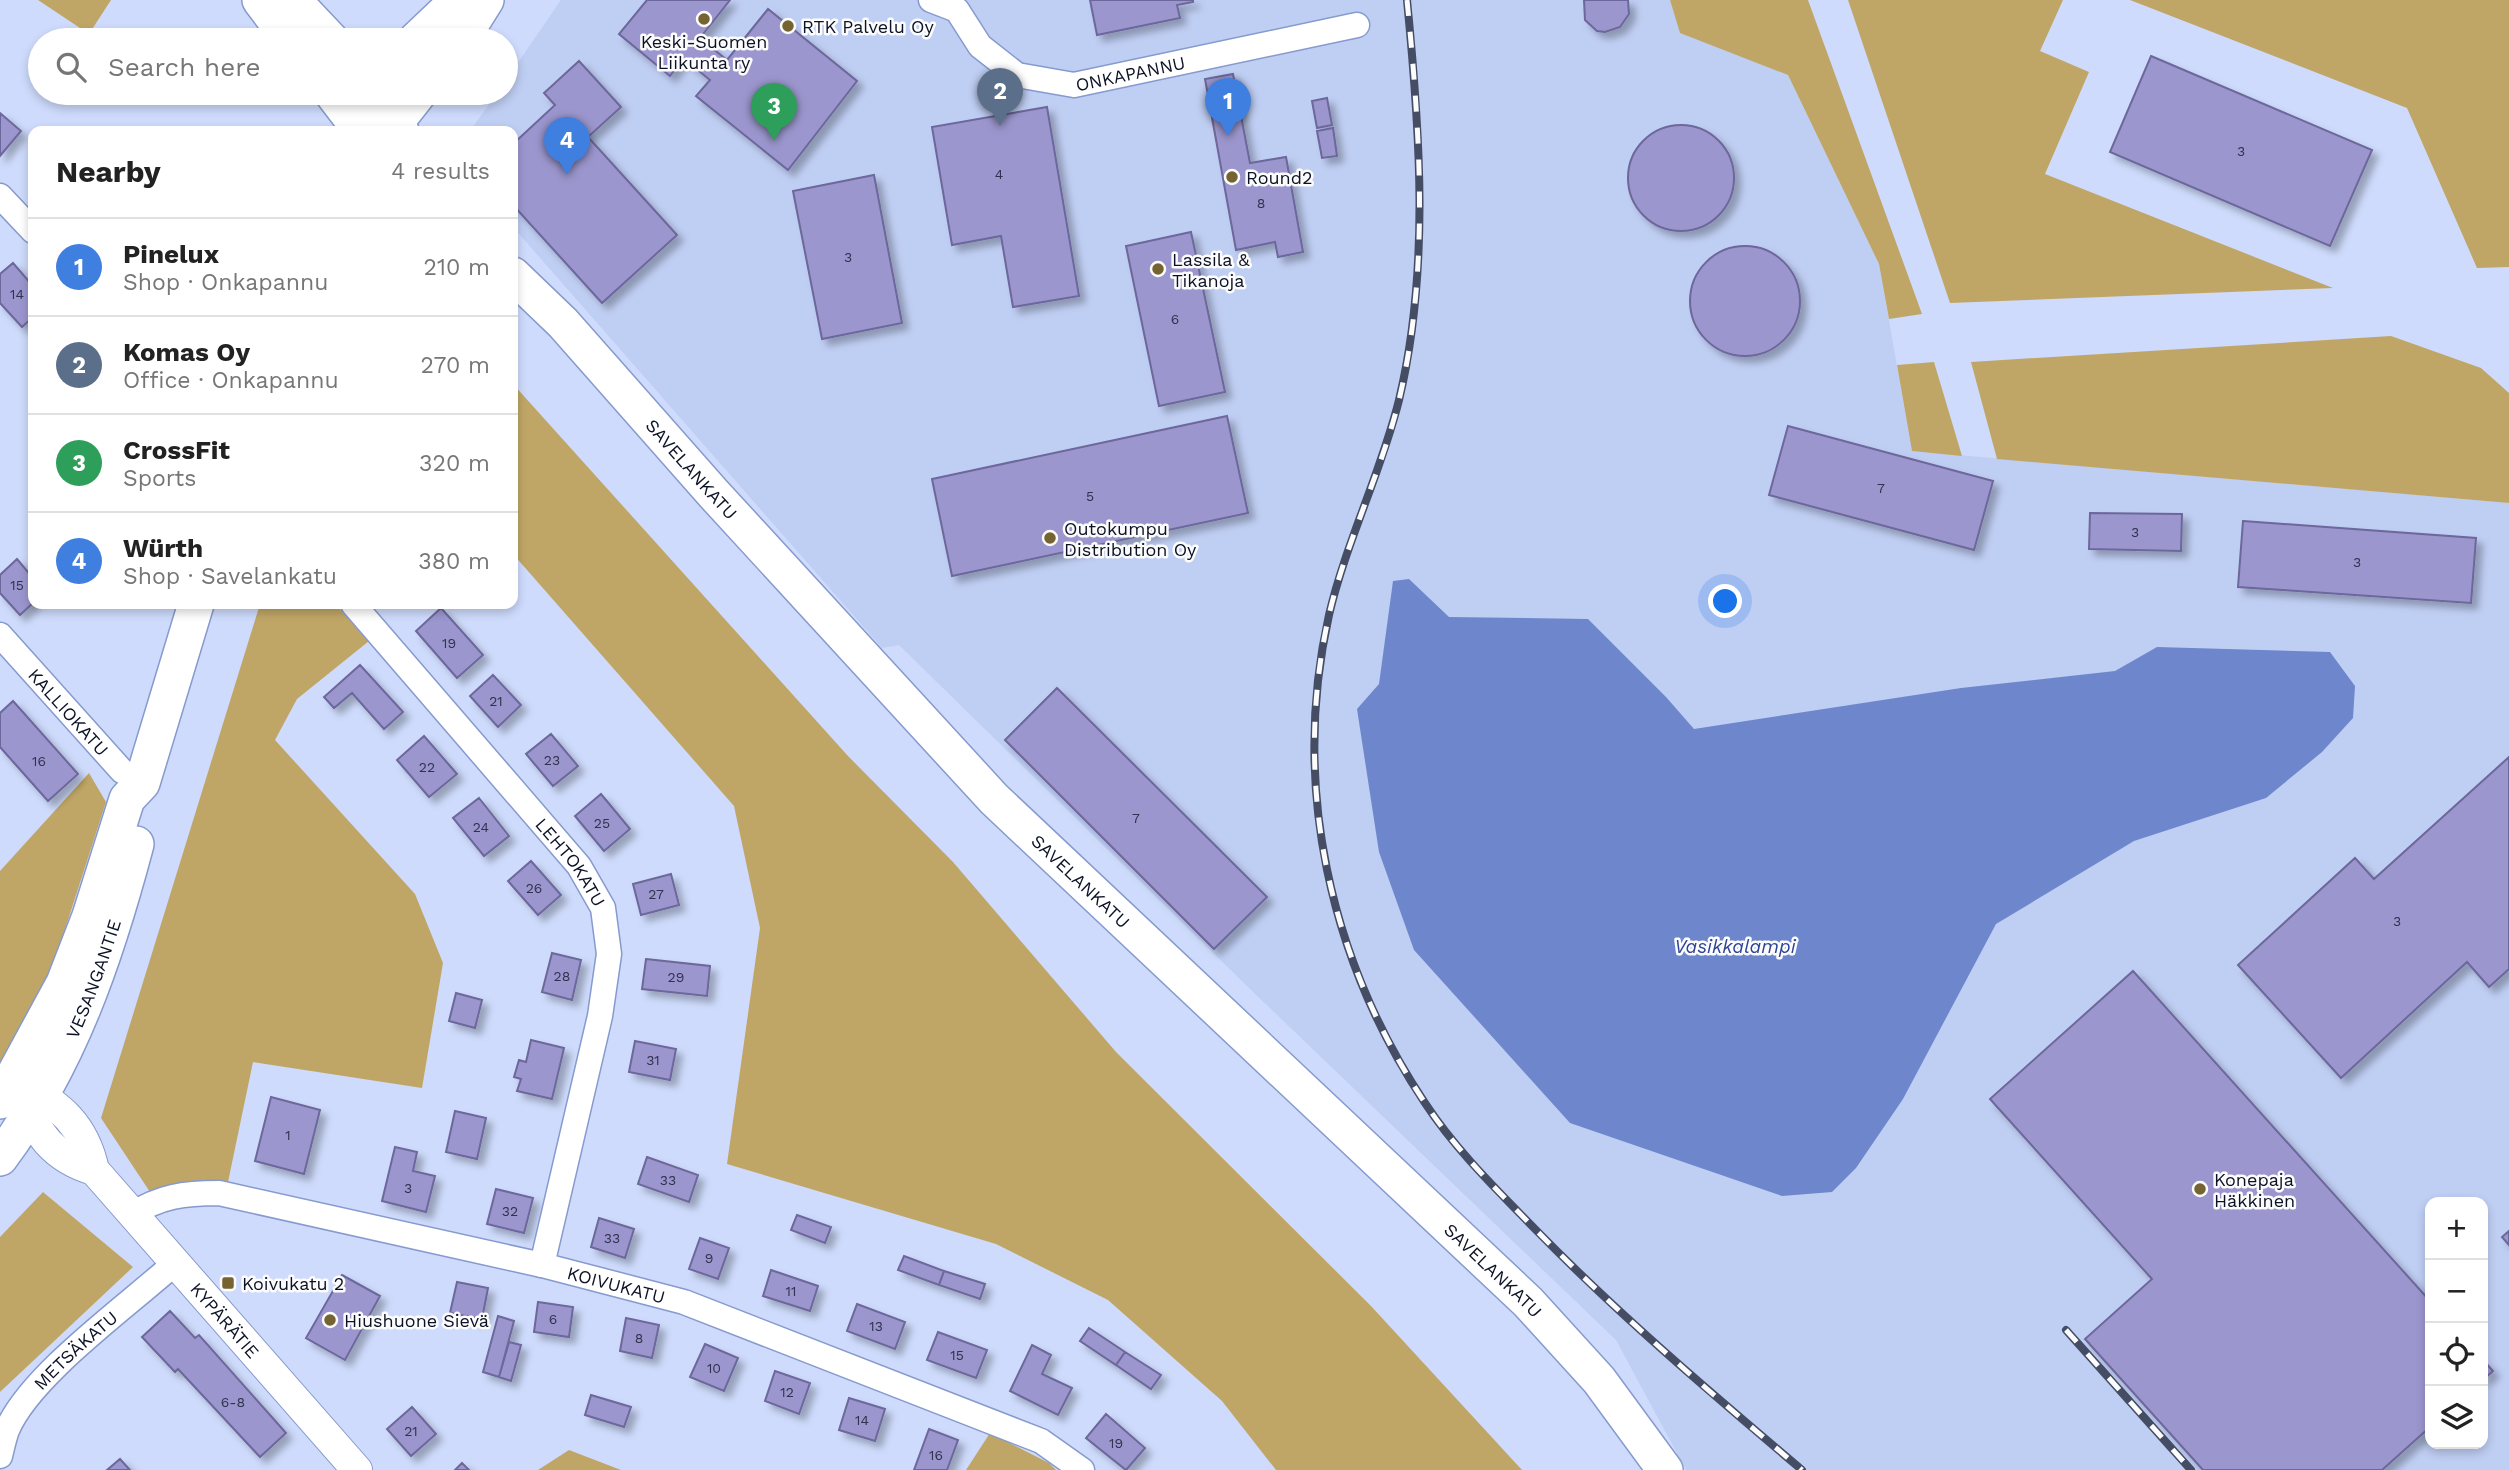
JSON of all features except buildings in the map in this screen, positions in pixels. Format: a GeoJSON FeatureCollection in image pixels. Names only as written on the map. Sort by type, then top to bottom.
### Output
{"type":"FeatureCollection","features":[{"type":"Feature","properties":{"kind":"main road"},"geometry":{"type":"LineString","coordinates":[[260,0],[281,28]]}},
{"type":"Feature","properties":{"kind":"main road"},"geometry":{"type":"LineString","coordinates":[[293,0],[320,28]]}},
{"type":"Feature","properties":{"kind":"main road"},"geometry":{"type":"LineString","coordinates":[[429,28],[458,0]]}},
{"type":"Feature","properties":{"kind":"main road"},"geometry":{"type":"LineString","coordinates":[[468,28],[486,0]]}},
{"type":"Feature","properties":{"kind":"main road"},"geometry":{"type":"LineString","coordinates":[[396,126],[411,105]]}},
{"type":"Feature","properties":{"kind":"main road"},"geometry":{"type":"LineString","coordinates":[[363,111],[391,126]]}},
{"type":"Feature","properties":{"kind":"main road","name":"SAVELANKATU"},"geometry":{"type":"LineString","coordinates":[[518,280],[563,323],[722,503],[994,799],[1528,1302],[1600,1381],[1665,1470]]}},
{"type":"Feature","properties":{"kind":"main road","name":"VESANGANTIE"},"geometry":{"type":"LineString","coordinates":[[0,1158],[17,1091],[90,916],[127,799],[142,783],[194,609]]}},
{"type":"Feature","properties":{"kind":"street","name":"ONKAPANNU"},"geometry":{"type":"LineString","coordinates":[[931,0],[957,10],[980,46],[1017,75],[1074,85],[1357,25]]}},
{"type":"Feature","properties":{"kind":"street"},"geometry":{"type":"LineString","coordinates":[[0,196],[28,226]]}},
{"type":"Feature","properties":{"kind":"street","name":"LEHTOKATU"},"geometry":{"type":"LineString","coordinates":[[357,609],[579,866],[603,908],[609,954],[600,1016],[542,1265]]}},
{"type":"Feature","properties":{"kind":"street","name":"KALLIOKATU"},"geometry":{"type":"LineString","coordinates":[[0,635],[122,771],[142,783]]}},
{"type":"Feature","properties":{"kind":"street","name":"KYPÄRÄTIE"},"geometry":{"type":"LineString","coordinates":[[17,1091],[62,1110],[89,1145],[94,1170],[357,1470]]}},
{"type":"Feature","properties":{"kind":"street","name":"KOIVUKATU"},"geometry":{"type":"LineString","coordinates":[[131,1215],[148,1204],[176,1194],[219,1193],[542,1265],[684,1301],[1041,1441],[1082,1470]]}},
{"type":"Feature","properties":{"kind":"street","name":"METSÄKATU"},"geometry":{"type":"LineString","coordinates":[[0,1457],[7,1430],[27,1399],[57,1366],[175,1263]]}},
{"type":"Feature","properties":{"kind":"shaded area"},"geometry":{"type":"Polygon","coordinates":[[[38,0],[111,0],[93,28],[80,28],[38,0]]]}},
{"type":"Feature","properties":{"kind":"shaded area"},"geometry":{"type":"Polygon","coordinates":[[[561,0],[1670,0],[1681,33],[1788,75],[1879,264],[1912,451],[2509,503],[2509,1470],[1686,1470],[1616,1340],[1249,988],[899,645],[882,648],[518,233],[518,126],[474,126],[488,105],[518,105],[518,63],[561,0]]]}},
{"type":"Feature","properties":{"kind":"shaded area"},"geometry":{"type":"Polygon","coordinates":[[[1670,0],[1808,0],[1922,314],[1889,319],[1879,264],[1788,75],[1680,33],[1670,0]]]}},
{"type":"Feature","properties":{"kind":"shaded area"},"geometry":{"type":"Polygon","coordinates":[[[1848,0],[2063,0],[2040,51],[2089,72],[2045,174],[2333,288],[1950,303],[1848,0]]]}},
{"type":"Feature","properties":{"kind":"shaded area"},"geometry":{"type":"Polygon","coordinates":[[[2130,0],[2509,0],[2509,267],[2477,268],[2407,108],[2130,0]]]}},
{"type":"Feature","properties":{"kind":"shaded area"},"geometry":{"type":"Polygon","coordinates":[[[2391,336],[2481,368],[2509,393],[2509,503],[1997,459],[1971,362],[2391,336]]]}},
{"type":"Feature","properties":{"kind":"shaded area"},"geometry":{"type":"Polygon","coordinates":[[[1934,362],[1962,456],[1912,451],[1897,365],[1934,362]]]}},
{"type":"Feature","properties":{"kind":"shaded area"},"geometry":{"type":"Polygon","coordinates":[[[518,390],[848,756],[953,862],[1116,1052],[1371,1306],[1522,1470],[1276,1470],[1222,1401],[1108,1300],[996,1244],[727,1164],[760,928],[734,806],[518,560],[518,390]]]}},
{"type":"Feature","properties":{"kind":"shaded area"},"geometry":{"type":"Polygon","coordinates":[[[258,609],[340,609],[369,641],[297,699],[275,740],[415,894],[443,963],[422,1088],[253,1062],[228,1182],[178,1185],[150,1192],[101,1118],[258,609]]]}},
{"type":"Feature","properties":{"kind":"shaded area"},"geometry":{"type":"Polygon","coordinates":[[[89,773],[106,802],[39,1010],[0,1075],[0,871],[89,773]]]}},
{"type":"Feature","properties":{"kind":"shaded area"},"geometry":{"type":"Polygon","coordinates":[[[43,1192],[133,1267],[0,1392],[0,1237],[43,1192]]]}},
{"type":"Feature","properties":{"kind":"shaded area"},"geometry":{"type":"Polygon","coordinates":[[[990,1433],[1049,1463],[1056,1470],[966,1470],[990,1433]]]}},
{"type":"Feature","properties":{"kind":"shaded area"},"geometry":{"type":"Polygon","coordinates":[[[569,1450],[621,1470],[538,1470],[569,1450]]]}},
{"type":"Feature","properties":{"kind":"water","name":"Vasikkalampi"},"geometry":{"type":"Polygon","coordinates":[[[1409,579],[1449,617],[1588,619],[1694,729],[1961,688],[2115,671],[2157,647],[2330,652],[2355,686],[2353,718],[2322,752],[2266,798],[2134,841],[1996,924],[1903,1099],[1856,1168],[1832,1192],[1782,1196],[1570,1123],[1414,950],[1379,852],[1357,709],[1379,684],[1393,581],[1409,579]]]}},
{"type":"Feature","properties":{"kind":"railway"},"geometry":{"type":"LineString","coordinates":[[1407,0],[1416,100],[1420,201],[1419,251],[1409,351],[1392,427],[1336,588],[1318,679],[1314,742],[1317,806],[1327,868],[1342,930],[1364,990],[1392,1048],[1425,1103],[1463,1153],[1599,1292],[1802,1470]]}},
{"type":"Feature","properties":{"kind":"railway"},"geometry":{"type":"LineString","coordinates":[[2066,1330],[2191,1470]]}},
{"type":"Feature","properties":{"kind":"place","name":"Keski-Suomen Liikunta ry"},"geometry":{"type":"Point","coordinates":[704,19]}},
{"type":"Feature","properties":{"kind":"place","name":"RTK Palvelu Oy"},"geometry":{"type":"Point","coordinates":[788,26]}},
{"type":"Feature","properties":{"kind":"place","name":"Komas Oy"},"geometry":{"type":"Point","coordinates":[1000,126]}},
{"type":"Feature","properties":{"kind":"place","name":"Pinelux"},"geometry":{"type":"Point","coordinates":[1228,136]}},
{"type":"Feature","properties":{"kind":"place","name":"CrossFit"},"geometry":{"type":"Point","coordinates":[774,141]}},
{"type":"Feature","properties":{"kind":"place","name":"Würth"},"geometry":{"type":"Point","coordinates":[567,175]}},
{"type":"Feature","properties":{"kind":"place","name":"Round2"},"geometry":{"type":"Point","coordinates":[1232,177]}},
{"type":"Feature","properties":{"kind":"place","name":"Lassila & Tikanoja"},"geometry":{"type":"Point","coordinates":[1158,269]}},
{"type":"Feature","properties":{"kind":"place","name":"Outokumpu Distribution Oy"},"geometry":{"type":"Point","coordinates":[1050,538]}},
{"type":"Feature","properties":{"kind":"place","name":"Konepaja Häkkinen"},"geometry":{"type":"Point","coordinates":[2200,1189]}},
{"type":"Feature","properties":{"kind":"place","name":"Koivukatu 2"},"geometry":{"type":"Point","coordinates":[228,1283]}},
{"type":"Feature","properties":{"kind":"place","name":"Hiushuone Sievä"},"geometry":{"type":"Point","coordinates":[330,1320]}}]}
